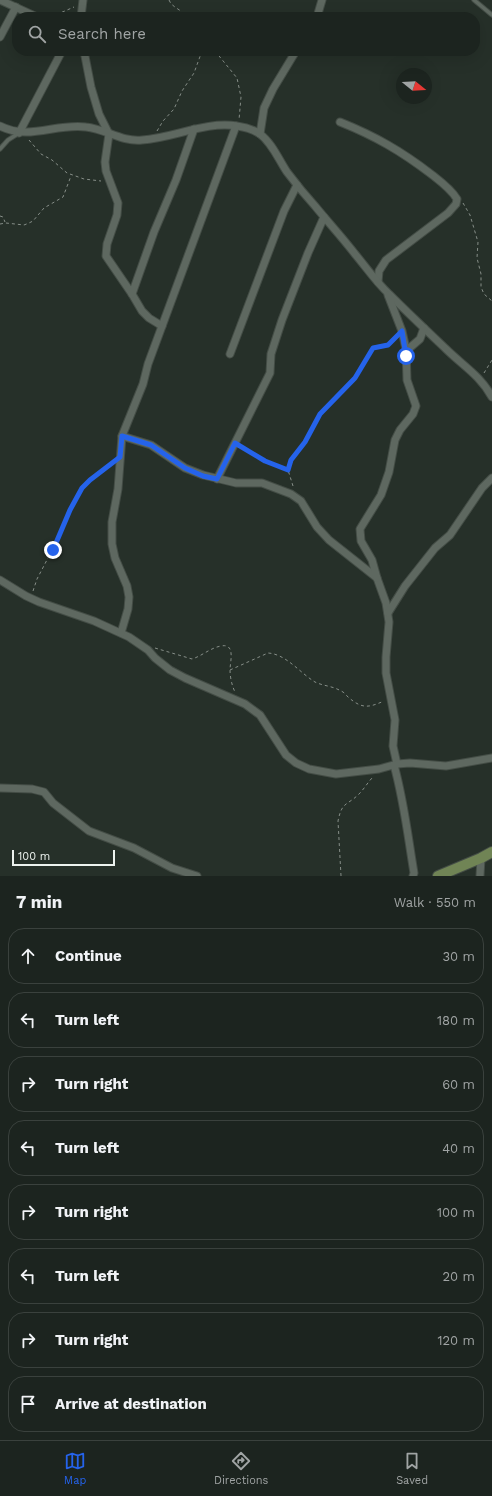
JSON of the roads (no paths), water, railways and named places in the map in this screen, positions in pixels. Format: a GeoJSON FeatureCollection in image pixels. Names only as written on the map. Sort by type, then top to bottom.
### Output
{"type":"FeatureCollection","features":[{"type":"Feature","properties":{"kind":"street"},"geometry":{"type":"LineString","coordinates":[[0,0],[26,12]]}},
{"type":"Feature","properties":{"kind":"street"},"geometry":{"type":"LineString","coordinates":[[318,12],[322,0]]}},
{"type":"Feature","properties":{"kind":"street"},"geometry":{"type":"LineString","coordinates":[[81,12],[82,1]]}},
{"type":"Feature","properties":{"kind":"street"},"geometry":{"type":"LineString","coordinates":[[13,12],[16,7]]}},
{"type":"Feature","properties":{"kind":"street"},"geometry":{"type":"LineString","coordinates":[[0,37],[12,14]]}},
{"type":"Feature","properties":{"kind":"street"},"geometry":{"type":"LineString","coordinates":[[21,133],[60,56]]}},
{"type":"Feature","properties":{"kind":"street"},"geometry":{"type":"LineString","coordinates":[[85,56],[91,87],[99,114],[109,134],[105,162],[109,181],[118,203],[115,224],[107,244],[106,256],[142,311],[149,318],[162,326]]}},
{"type":"Feature","properties":{"kind":"street"},"geometry":{"type":"LineString","coordinates":[[260,134],[264,108],[273,89],[293,56]]}},
{"type":"Feature","properties":{"kind":"street"},"geometry":{"type":"LineString","coordinates":[[340,122],[380,139],[397,150],[441,181],[458,199],[456,204],[448,213],[386,260],[379,271],[378,282]]}},
{"type":"Feature","properties":{"kind":"street"},"geometry":{"type":"LineString","coordinates":[[0,126],[21,133],[57,128],[85,127],[123,139],[133,140],[143,140],[194,129],[237,126],[260,134],[297,185],[378,282],[446,349],[480,379],[492,397]]}},
{"type":"Feature","properties":{"kind":"street"},"geometry":{"type":"LineString","coordinates":[[121,633],[128,609],[129,597],[127,586],[115,558],[111,533],[118,489],[122,436],[143,384],[148,364],[237,126]]}},
{"type":"Feature","properties":{"kind":"street"},"geometry":{"type":"LineString","coordinates":[[132,294],[154,232],[176,180],[194,129]]}},
{"type":"Feature","properties":{"kind":"street"},"geometry":{"type":"LineString","coordinates":[[230,354],[284,211],[297,185]]}},
{"type":"Feature","properties":{"kind":"street"},"geometry":{"type":"LineString","coordinates":[[217,479],[270,373],[271,354],[282,320],[308,252],[324,217]]}},
{"type":"Feature","properties":{"kind":"street"},"geometry":{"type":"LineString","coordinates":[[388,293],[402,331],[406,351],[407,380],[416,403],[416,409],[397,434],[386,484],[360,529],[361,541],[372,560],[388,613],[386,657],[387,677],[395,720],[393,746],[407,826],[414,873],[413,876]]}},
{"type":"Feature","properties":{"kind":"street"},"geometry":{"type":"LineString","coordinates":[[406,351],[420,339],[424,328]]}},
{"type":"Feature","properties":{"kind":"street"},"geometry":{"type":"LineString","coordinates":[[122,436],[151,445],[185,468],[203,476],[236,483],[262,483],[290,494],[301,502],[317,527],[329,540],[377,578]]}},
{"type":"Feature","properties":{"kind":"street"},"geometry":{"type":"LineString","coordinates":[[388,613],[405,586],[435,548],[450,535],[482,488],[492,478]]}},
{"type":"Feature","properties":{"kind":"street"},"geometry":{"type":"LineString","coordinates":[[0,580],[31,599],[94,621],[121,633],[139,643],[170,670],[255,710],[260,715],[286,755],[296,763],[309,770],[336,774],[379,769],[396,764],[410,763],[446,766],[492,758]]}},
{"type":"Feature","properties":{"kind":"street"},"geometry":{"type":"LineString","coordinates":[[0,788],[32,789],[44,792],[53,803],[90,831],[134,848],[172,868],[197,876]]}},
{"type":"Feature","properties":{"kind":"street"},"geometry":{"type":"LineString","coordinates":[[438,876],[492,852]]}},
{"type":"Feature","properties":{"kind":"street"},"geometry":{"type":"LineString","coordinates":[[480,876],[481,858]]}},
{"type":"Feature","properties":{"kind":"lane"},"geometry":{"type":"LineString","coordinates":[[474,0],[492,14]]}},
{"type":"Feature","properties":{"kind":"lane"},"geometry":{"type":"LineString","coordinates":[[0,149],[8,140],[21,133]]}}]}
